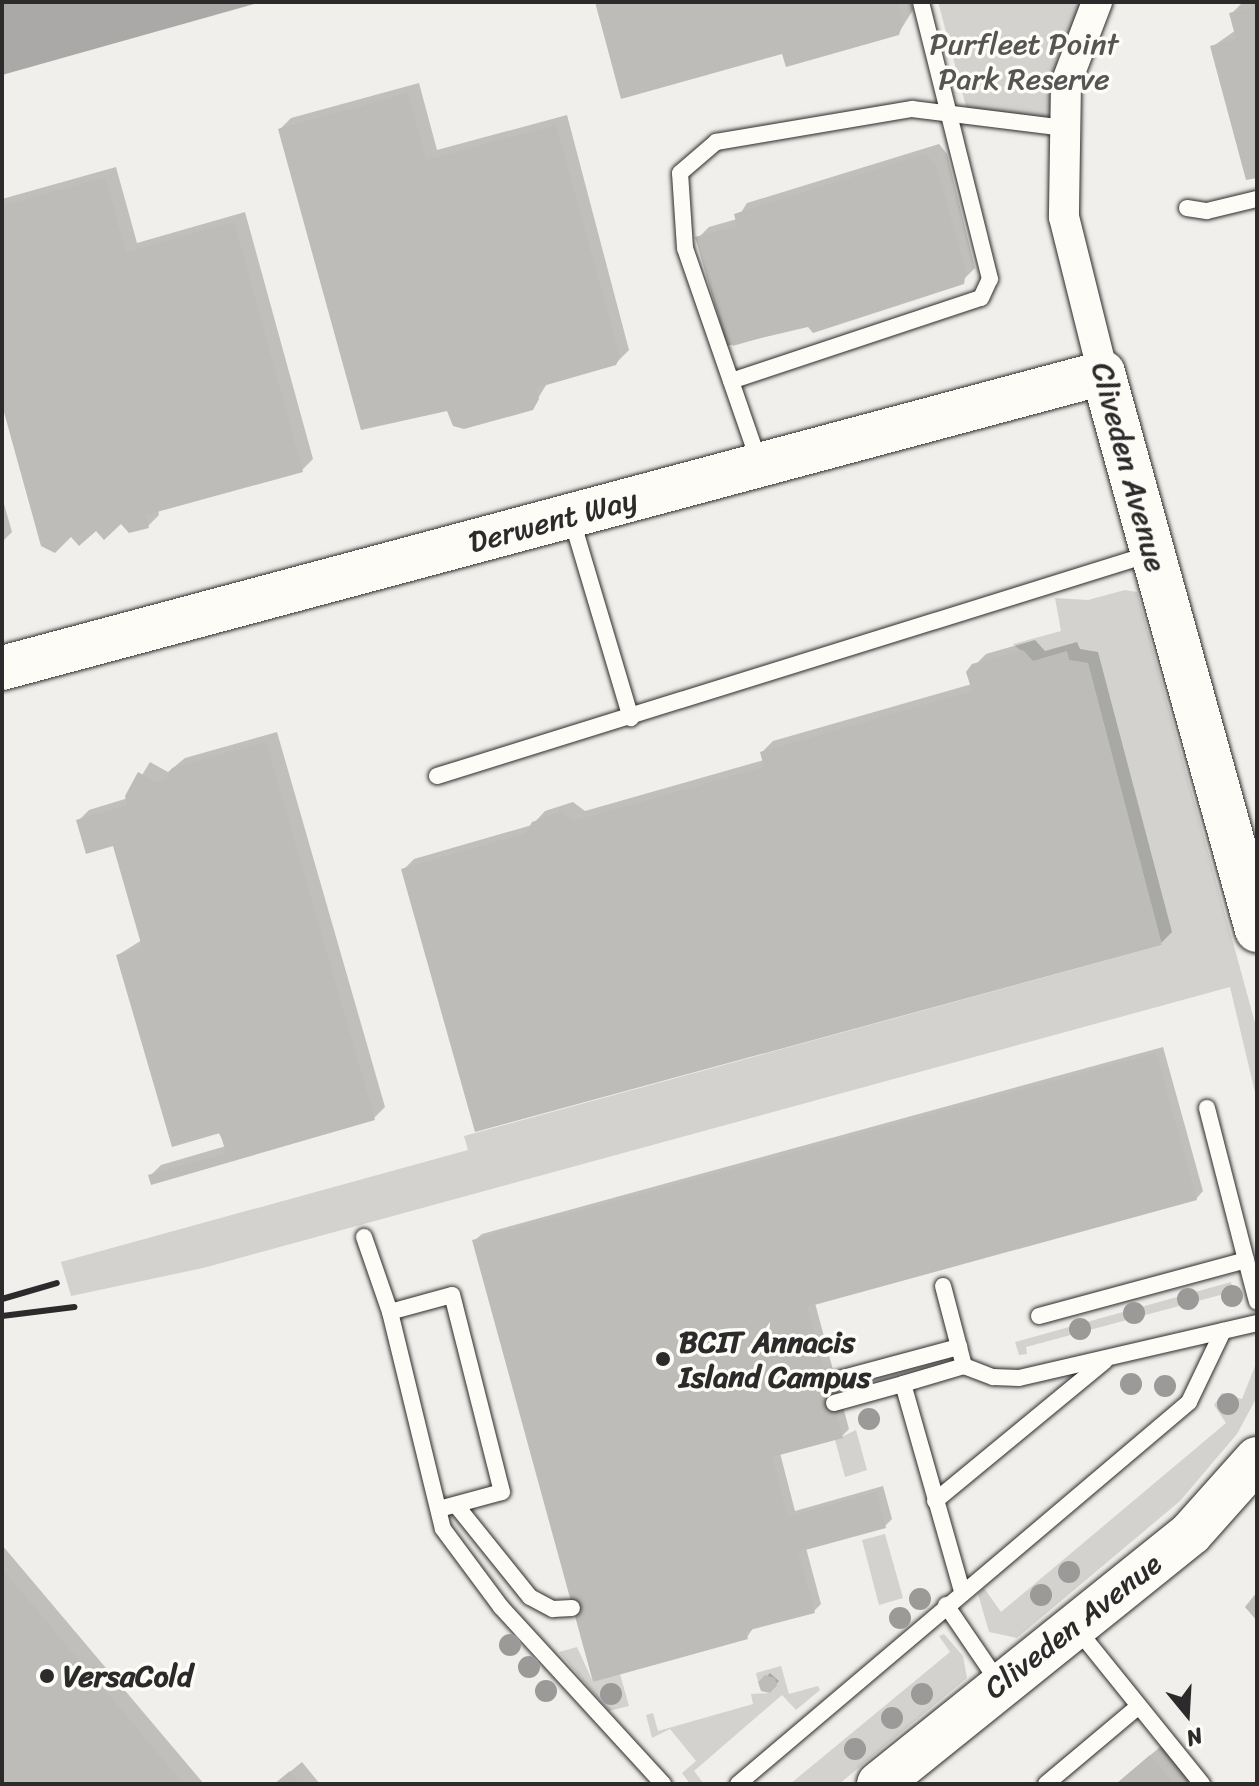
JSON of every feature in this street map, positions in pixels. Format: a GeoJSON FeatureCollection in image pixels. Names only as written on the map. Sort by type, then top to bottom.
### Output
{"type":"FeatureCollection","features":[{"type":"Feature","properties":{"kind":"street","name":"Cliveden Avenue"},"geometry":{"type":"LineString","coordinates":[[1097,2],[1066,83],[1064,217],[1103,373],[1257,930]]}},
{"type":"Feature","properties":{"kind":"street","name":"Derwent Way"},"geometry":{"type":"LineString","coordinates":[[2,668],[1103,373]]}},
{"type":"Feature","properties":{"kind":"street","name":"Cliveden Avenue"},"geometry":{"type":"LineString","coordinates":[[879,1784],[999,1684],[1191,1533],[1257,1459]]}},
{"type":"Feature","properties":{"kind":"lane"},"geometry":{"type":"LineString","coordinates":[[731,381],[981,298],[990,279],[953,114],[921,2]]}},
{"type":"Feature","properties":{"kind":"lane"},"geometry":{"type":"LineString","coordinates":[[760,465],[685,248],[680,173],[716,142],[912,109],[1065,128]]}},
{"type":"Feature","properties":{"kind":"lane"},"geometry":{"type":"LineString","coordinates":[[1187,208],[1207,211],[1257,199]]}},
{"type":"Feature","properties":{"kind":"lane"},"geometry":{"type":"LineString","coordinates":[[570,516],[631,718]]}},
{"type":"Feature","properties":{"kind":"lane"},"geometry":{"type":"LineString","coordinates":[[437,776],[1152,554]]}},
{"type":"Feature","properties":{"kind":"lane"},"geometry":{"type":"LineString","coordinates":[[1207,1108],[1257,1302]]}},
{"type":"Feature","properties":{"kind":"lane"},"geometry":{"type":"LineString","coordinates":[[364,1237],[390,1312],[447,1507],[530,1597],[553,1609],[572,1608]]}},
{"type":"Feature","properties":{"kind":"lane"},"geometry":{"type":"LineString","coordinates":[[1039,1316],[1246,1260]]}},
{"type":"Feature","properties":{"kind":"lane"},"geometry":{"type":"LineString","coordinates":[[943,1286],[964,1366]]}},
{"type":"Feature","properties":{"kind":"lane"},"geometry":{"type":"LineString","coordinates":[[390,1312],[452,1295],[502,1492],[447,1507]]}},
{"type":"Feature","properties":{"kind":"lane"},"geometry":{"type":"LineString","coordinates":[[834,1403],[964,1366],[993,1377],[1019,1378],[1257,1323]]}},
{"type":"Feature","properties":{"kind":"lane"},"geometry":{"type":"LineString","coordinates":[[738,1784],[962,1591],[1189,1402],[1223,1331]]}},
{"type":"Feature","properties":{"kind":"lane"},"geometry":{"type":"LineString","coordinates":[[828,1382],[959,1347]]}},
{"type":"Feature","properties":{"kind":"lane"},"geometry":{"type":"LineString","coordinates":[[935,1501],[1109,1358]]}},
{"type":"Feature","properties":{"kind":"lane"},"geometry":{"type":"LineString","coordinates":[[903,1384],[962,1591]]}},
{"type":"Feature","properties":{"kind":"lane"},"geometry":{"type":"LineString","coordinates":[[447,1507],[443,1529],[501,1607],[663,1784]]}},
{"type":"Feature","properties":{"kind":"lane"},"geometry":{"type":"LineString","coordinates":[[946,1605],[999,1684]]}},
{"type":"Feature","properties":{"kind":"lane"},"geometry":{"type":"LineString","coordinates":[[1074,1624],[1202,1784]]}},
{"type":"Feature","properties":{"kind":"lane"},"geometry":{"type":"LineString","coordinates":[[1046,1784],[1139,1706]]}},
{"type":"Feature","properties":{"kind":"green space","name":"Purfleet Point Park Reserve"},"geometry":{"type":"Polygon","coordinates":[[[938,2],[1102,2],[1065,128],[967,110],[938,2]]]}},
{"type":"Feature","properties":{"kind":"green space"},"geometry":{"type":"Polygon","coordinates":[[[1125,590],[1137,592],[1257,1030],[1257,1101],[1230,987],[203,1268],[71,1296],[61,1262],[468,1150],[464,1136],[1162,945],[1088,663],[1069,660],[1066,652],[1033,661],[1013,644],[1061,631],[1055,598],[1088,600],[1125,590]]]}},
{"type":"Feature","properties":{"kind":"green space"},"geometry":{"type":"Polygon","coordinates":[[[1231,1282],[1236,1299],[1228,1302],[1224,1294],[1026,1347],[1027,1354],[1019,1355],[1015,1342],[1231,1282]]]}},
{"type":"Feature","properties":{"kind":"green space"},"geometry":{"type":"Polygon","coordinates":[[[1257,1361],[1257,1397],[1237,1434],[1180,1501],[1017,1638],[989,1632],[978,1594],[984,1588],[1001,1612],[1226,1423],[1214,1405],[1222,1393],[1242,1399],[1257,1361]]]}},
{"type":"Feature","properties":{"kind":"green space"},"geometry":{"type":"Polygon","coordinates":[[[856,1430],[867,1470],[845,1477],[835,1440],[856,1430]]]}},
{"type":"Feature","properties":{"kind":"green space"},"geometry":{"type":"Polygon","coordinates":[[[885,1534],[903,1598],[879,1605],[862,1540],[885,1534]]]}},
{"type":"Feature","properties":{"kind":"green space"},"geometry":{"type":"Polygon","coordinates":[[[944,1634],[963,1656],[967,1678],[839,1784],[790,1784],[950,1652],[939,1636],[944,1634]]]}},
{"type":"Feature","properties":{"kind":"green space"},"geometry":{"type":"Polygon","coordinates":[[[577,1647],[593,1682],[620,1674],[629,1706],[609,1711],[559,1652],[577,1647]]]}},
{"type":"Feature","properties":{"kind":"green space"},"geometry":{"type":"Polygon","coordinates":[[[781,1666],[789,1694],[818,1686],[820,1690],[796,1710],[782,1695],[694,1771],[704,1784],[690,1784],[682,1773],[696,1761],[670,1729],[652,1738],[646,1715],[653,1713],[658,1731],[753,1704],[751,1694],[770,1693],[777,1686],[766,1675],[758,1682],[756,1673],[781,1666]]]}},
{"type":"Feature","properties":{"kind":"shaded area"},"geometry":{"type":"Polygon","coordinates":[[[2,2],[261,2],[2,75],[2,2]]]}},
{"type":"Feature","properties":{"kind":"building"},"geometry":{"type":"Polygon","coordinates":[[[595,2],[897,2],[903,22],[899,35],[786,67],[782,54],[621,99],[595,2]]]}},
{"type":"Feature","properties":{"kind":"building"},"geometry":{"type":"Polygon","coordinates":[[[1257,6],[1257,178],[1246,180],[1210,46],[1236,39],[1229,13],[1257,6]]]}},
{"type":"Feature","properties":{"kind":"building"},"geometry":{"type":"Polygon","coordinates":[[[408,93],[426,160],[556,125],[620,357],[616,365],[536,388],[539,399],[533,410],[464,429],[453,426],[447,411],[361,430],[278,129],[408,93]]]}},
{"type":"Feature","properties":{"kind":"building"},"geometry":{"type":"Polygon","coordinates":[[[925,154],[936,165],[966,272],[964,284],[813,333],[808,327],[727,346],[695,237],[737,226],[734,214],[925,154]]]}},
{"type":"Feature","properties":{"kind":"building"},"geometry":{"type":"Polygon","coordinates":[[[105,177],[126,252],[234,222],[303,472],[146,515],[149,528],[129,533],[121,524],[104,540],[96,531],[79,546],[71,537],[55,553],[41,546],[2,405],[2,206],[105,177]]]}},
{"type":"Feature","properties":{"kind":"building"},"geometry":{"type":"Polygon","coordinates":[[[1023,650],[1033,661],[1067,651],[1069,660],[1087,663],[1162,945],[475,1132],[401,869],[526,833],[532,822],[561,812],[573,821],[764,767],[760,752],[972,691],[966,672],[972,664],[1023,650]]]}},
{"type":"Feature","properties":{"kind":"building"},"geometry":{"type":"Polygon","coordinates":[[[266,742],[375,1120],[151,1185],[148,1175],[226,1153],[220,1133],[172,1147],[116,955],[142,947],[113,846],[86,854],[76,820],[127,805],[125,796],[138,772],[156,782],[166,779],[172,768],[266,742]]]}},
{"type":"Feature","properties":{"kind":"building","name":"BCIT Annacis Island Campus"},"geometry":{"type":"Polygon","coordinates":[[[1156,1053],[1197,1200],[807,1307],[843,1438],[772,1457],[788,1517],[876,1492],[886,1528],[798,1552],[815,1613],[746,1631],[748,1639],[593,1682],[472,1240],[1156,1053]]]}},
{"type":"Feature","properties":{"kind":"building","name":"VersaCold"},"geometry":{"type":"Polygon","coordinates":[[[2,1569],[184,1784],[2,1784],[2,1569]]]}},
{"type":"Feature","properties":{"kind":"building"},"geometry":{"type":"Polygon","coordinates":[[[1257,1592],[1257,1621],[1245,1607],[1257,1592]]]}},
{"type":"Feature","properties":{"kind":"building"},"geometry":{"type":"Polygon","coordinates":[[[765,1675],[775,1678],[777,1686],[770,1693],[761,1691],[758,1682],[765,1675]]]}},
{"type":"Feature","properties":{"kind":"building"},"geometry":{"type":"Polygon","coordinates":[[[1150,1755],[1174,1784],[1116,1784],[1150,1755]]]}},
{"type":"Feature","properties":{"kind":"building"},"geometry":{"type":"Polygon","coordinates":[[[290,1771],[300,1784],[274,1784],[290,1771]]]}},
{"type":"Feature","properties":{"kind":"railway"},"geometry":{"type":"LineString","coordinates":[[2,1299],[57,1283]]}},
{"type":"Feature","properties":{"kind":"railway"},"geometry":{"type":"LineString","coordinates":[[2,1316],[74,1307]]}},
{"type":"Feature","properties":{"kind":"place","name":"BCIT Annacis Island Campus"},"geometry":{"type":"Point","coordinates":[663,1359]}},
{"type":"Feature","properties":{"kind":"place","name":"VersaCold"},"geometry":{"type":"Point","coordinates":[47,1676]}}]}
